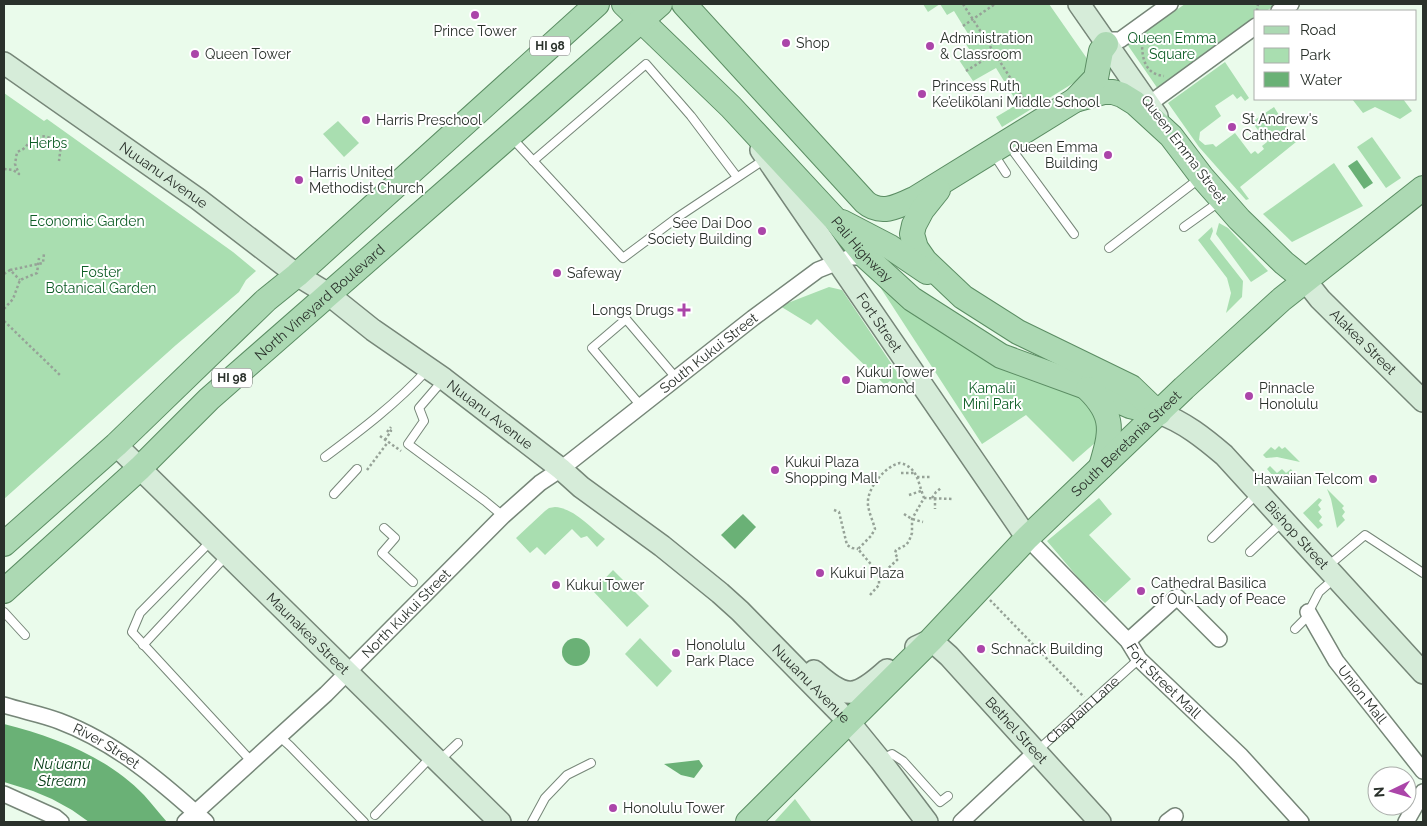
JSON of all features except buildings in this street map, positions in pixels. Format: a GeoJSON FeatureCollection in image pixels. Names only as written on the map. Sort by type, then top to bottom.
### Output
{"type":"FeatureCollection","features":[{"type":"Feature","properties":{"kind":"main road","name":"HI 98"},"geometry":{"type":"LineString","coordinates":[[4,544],[116,444],[266,300],[297,275],[597,4]]}},
{"type":"Feature","properties":{"kind":"main road","name":"HI 98"},"geometry":{"type":"LineString","coordinates":[[632,12],[660,4]]}},
{"type":"Feature","properties":{"kind":"main road"},"geometry":{"type":"LineString","coordinates":[[684,4],[870,206],[879,209],[895,207],[916,198],[1075,100],[1096,78],[1101,50],[1106,44]]}},
{"type":"Feature","properties":{"kind":"main road","name":"Queen Emma Street"},"geometry":{"type":"LineString","coordinates":[[1079,4],[1171,136],[1202,177],[1284,263],[1305,280]]}},
{"type":"Feature","properties":{"kind":"main road","name":"Pali Highway"},"geometry":{"type":"LineString","coordinates":[[632,12],[731,107],[834,218],[866,257],[912,299],[1001,356],[1086,387],[1130,406],[1159,413]]}},
{"type":"Feature","properties":{"kind":"main road","name":"North Vineyard Boulevard"},"geometry":{"type":"LineString","coordinates":[[4,591],[140,468],[209,399],[509,135],[632,12]]}},
{"type":"Feature","properties":{"kind":"main road","name":"Nuuanu Avenue"},"geometry":{"type":"LineString","coordinates":[[4,63],[198,198],[297,275],[328,294],[372,330],[436,374],[581,487],[662,546],[720,593],[849,722],[927,822]]}},
{"type":"Feature","properties":{"kind":"main road"},"geometry":{"type":"LineString","coordinates":[[1075,100],[1104,92],[1122,95],[1135,103],[1171,136]]}},
{"type":"Feature","properties":{"kind":"main road","name":"Fort Street"},"geometry":{"type":"LineString","coordinates":[[731,107],[1027,538]]}},
{"type":"Feature","properties":{"kind":"main road"},"geometry":{"type":"LineString","coordinates":[[946,180],[917,218],[914,225],[913,241],[926,261],[963,297]]}},
{"type":"Feature","properties":{"kind":"main road","name":"South Beretania Street"},"geometry":{"type":"LineString","coordinates":[[748,822],[931,640],[1027,538],[1184,388],[1305,280],[1423,188]]}},
{"type":"Feature","properties":{"kind":"main road"},"geometry":{"type":"LineString","coordinates":[[834,218],[890,247],[1018,332],[1131,387],[1159,413]]}},
{"type":"Feature","properties":{"kind":"main road","name":"Alakea Street"},"geometry":{"type":"LineString","coordinates":[[1305,280],[1320,299],[1423,401]]}},
{"type":"Feature","properties":{"kind":"main road"},"geometry":{"type":"LineString","coordinates":[[1086,387],[1101,402],[1108,421],[1110,438],[1100,469]]}},
{"type":"Feature","properties":{"kind":"main road","name":"Bishop Street"},"geometry":{"type":"LineString","coordinates":[[1159,413],[1176,420],[1224,455],[1257,494],[1423,673]]}},
{"type":"Feature","properties":{"kind":"main road","name":"Maunakea Street"},"geometry":{"type":"LineString","coordinates":[[116,444],[500,822]]}},
{"type":"Feature","properties":{"kind":"main road"},"geometry":{"type":"LineString","coordinates":[[788,661],[808,666],[830,685],[840,690],[857,691],[868,687],[908,651],[931,640]]}},
{"type":"Feature","properties":{"kind":"main road","name":"Bethel Street"},"geometry":{"type":"LineString","coordinates":[[931,640],[949,656],[1100,822]]}},
{"type":"Feature","properties":{"kind":"street"},"geometry":{"type":"LineString","coordinates":[[1106,44],[1111,40],[1120,40],[1170,4]]}},
{"type":"Feature","properties":{"kind":"street"},"geometry":{"type":"LineString","coordinates":[[1149,104],[1254,27]]}},
{"type":"Feature","properties":{"kind":"street","name":"South Kukui Street"},"geometry":{"type":"LineString","coordinates":[[561,470],[753,318],[818,270],[851,257],[866,257]]}},
{"type":"Feature","properties":{"kind":"street","name":"North Kukui Street"},"geometry":{"type":"LineString","coordinates":[[195,819],[252,762],[348,672],[503,516],[540,483],[561,470]]}},
{"type":"Feature","properties":{"kind":"street","name":"Fort Street Mall"},"geometry":{"type":"LineString","coordinates":[[1027,538],[1128,641],[1139,659],[1240,756],[1301,822]]}},
{"type":"Feature","properties":{"kind":"street"},"geometry":{"type":"LineString","coordinates":[[1128,641],[1177,597],[1219,639]]}},
{"type":"Feature","properties":{"kind":"street","name":"Union Mall"},"geometry":{"type":"LineString","coordinates":[[1308,612],[1336,661],[1423,771]]}},
{"type":"Feature","properties":{"kind":"street","name":"River Street"},"geometry":{"type":"LineString","coordinates":[[4,705],[59,720],[109,745],[138,763],[195,819]]}},
{"type":"Feature","properties":{"kind":"street","name":"Chaplain Lane"},"geometry":{"type":"LineString","coordinates":[[960,822],[1036,752]]}},
{"type":"Feature","properties":{"kind":"street"},"geometry":{"type":"LineString","coordinates":[[1406,822],[1423,792]]}},
{"type":"Feature","properties":{"kind":"street"},"geometry":{"type":"LineString","coordinates":[[4,794],[60,822]]}},
{"type":"Feature","properties":{"kind":"lane"},"geometry":{"type":"LineString","coordinates":[[533,161],[646,64],[701,129],[738,177]]}},
{"type":"Feature","properties":{"kind":"lane"},"geometry":{"type":"LineString","coordinates":[[509,135],[623,258],[678,217],[766,158]]}},
{"type":"Feature","properties":{"kind":"lane"},"geometry":{"type":"LineString","coordinates":[[999,147],[1006,173]]}},
{"type":"Feature","properties":{"kind":"lane"},"geometry":{"type":"LineString","coordinates":[[999,147],[1074,234]]}},
{"type":"Feature","properties":{"kind":"lane"},"geometry":{"type":"LineString","coordinates":[[1109,248],[1202,177]]}},
{"type":"Feature","properties":{"kind":"lane"},"geometry":{"type":"LineString","coordinates":[[1184,227],[1222,200]]}},
{"type":"Feature","properties":{"kind":"lane"},"geometry":{"type":"LineString","coordinates":[[641,406],[592,348],[626,319],[677,379]]}},
{"type":"Feature","properties":{"kind":"lane"},"geometry":{"type":"LineString","coordinates":[[325,458],[354,436],[415,383],[436,374]]}},
{"type":"Feature","properties":{"kind":"lane"},"geometry":{"type":"LineString","coordinates":[[436,374],[419,408],[424,421],[408,444],[503,516]]}},
{"type":"Feature","properties":{"kind":"lane"},"geometry":{"type":"LineString","coordinates":[[334,494],[357,469]]}},
{"type":"Feature","properties":{"kind":"lane"},"geometry":{"type":"LineString","coordinates":[[1212,538],[1257,494]]}},
{"type":"Feature","properties":{"kind":"lane"},"geometry":{"type":"LineString","coordinates":[[1250,552],[1283,521]]}},
{"type":"Feature","properties":{"kind":"lane"},"geometry":{"type":"LineString","coordinates":[[384,528],[395,538],[382,553],[413,582]]}},
{"type":"Feature","properties":{"kind":"lane"},"geometry":{"type":"LineString","coordinates":[[1295,629],[1305,619],[1330,573],[1365,535],[1423,573]]}},
{"type":"Feature","properties":{"kind":"lane"},"geometry":{"type":"LineString","coordinates":[[213,539],[140,613],[132,632],[252,762]]}},
{"type":"Feature","properties":{"kind":"lane"},"geometry":{"type":"LineString","coordinates":[[143,645],[227,555]]}},
{"type":"Feature","properties":{"kind":"lane"},"geometry":{"type":"LineString","coordinates":[[4,612],[25,635]]}},
{"type":"Feature","properties":{"kind":"lane","name":"Chaplain Lane"},"geometry":{"type":"LineString","coordinates":[[1036,752],[1139,659]]}},
{"type":"Feature","properties":{"kind":"lane"},"geometry":{"type":"LineString","coordinates":[[280,737],[364,822]]}},
{"type":"Feature","properties":{"kind":"lane"},"geometry":{"type":"LineString","coordinates":[[375,815],[435,758],[458,743]]}},
{"type":"Feature","properties":{"kind":"lane"},"geometry":{"type":"LineString","coordinates":[[880,760],[892,754],[903,761],[940,802],[948,796]]}},
{"type":"Feature","properties":{"kind":"lane"},"geometry":{"type":"LineString","coordinates":[[532,822],[545,798],[568,775],[591,763]]}},
{"type":"Feature","properties":{"kind":"path"},"geometry":{"type":"LineString","coordinates":[[963,4],[1030,109]]}},
{"type":"Feature","properties":{"kind":"path"},"geometry":{"type":"LineString","coordinates":[[963,26],[996,4]]}},
{"type":"Feature","properties":{"kind":"path"},"geometry":{"type":"LineString","coordinates":[[1142,36],[1143,55],[1147,68],[1158,75],[1171,77]]}},
{"type":"Feature","properties":{"kind":"path"},"geometry":{"type":"LineString","coordinates":[[966,71],[995,53]]}},
{"type":"Feature","properties":{"kind":"path"},"geometry":{"type":"LineString","coordinates":[[1006,85],[1013,81]]}},
{"type":"Feature","properties":{"kind":"path"},"geometry":{"type":"LineString","coordinates":[[4,169],[13,170],[18,174],[15,164],[17,152],[25,149],[32,140],[41,136],[53,138],[61,145],[58,161]]}},
{"type":"Feature","properties":{"kind":"path"},"geometry":{"type":"LineString","coordinates":[[4,274],[10,270],[42,263],[44,253]]}},
{"type":"Feature","properties":{"kind":"path"},"geometry":{"type":"LineString","coordinates":[[4,309],[13,299],[20,280],[37,273],[39,258]]}},
{"type":"Feature","properties":{"kind":"path"},"geometry":{"type":"LineString","coordinates":[[10,270],[20,280]]}},
{"type":"Feature","properties":{"kind":"path"},"geometry":{"type":"LineString","coordinates":[[4,321],[60,376]]}},
{"type":"Feature","properties":{"kind":"path"},"geometry":{"type":"LineString","coordinates":[[368,470],[388,442],[391,431],[389,429]]}},
{"type":"Feature","properties":{"kind":"path"},"geometry":{"type":"LineString","coordinates":[[380,436],[388,442]]}},
{"type":"Feature","properties":{"kind":"path"},"geometry":{"type":"LineString","coordinates":[[384,445],[388,442]]}},
{"type":"Feature","properties":{"kind":"path"},"geometry":{"type":"LineString","coordinates":[[858,549],[875,529],[868,502],[869,496],[879,476],[888,468],[900,462],[913,468],[924,498]]}},
{"type":"Feature","properties":{"kind":"path"},"geometry":{"type":"LineString","coordinates":[[901,474],[916,473]]}},
{"type":"Feature","properties":{"kind":"path"},"geometry":{"type":"LineString","coordinates":[[917,477],[930,477]]}},
{"type":"Feature","properties":{"kind":"path"},"geometry":{"type":"LineString","coordinates":[[935,509],[933,498],[936,492],[942,488]]}},
{"type":"Feature","properties":{"kind":"path"},"geometry":{"type":"LineString","coordinates":[[909,495],[921,490]]}},
{"type":"Feature","properties":{"kind":"path"},"geometry":{"type":"LineString","coordinates":[[879,577],[898,559],[895,553],[896,550],[906,545],[909,541],[912,533],[912,519],[924,498]]}},
{"type":"Feature","properties":{"kind":"path"},"geometry":{"type":"LineString","coordinates":[[924,498],[954,499]]}},
{"type":"Feature","properties":{"kind":"path"},"geometry":{"type":"LineString","coordinates":[[834,510],[839,512],[847,545],[858,549],[875,569],[879,577],[879,585],[870,595]]}},
{"type":"Feature","properties":{"kind":"path"},"geometry":{"type":"LineString","coordinates":[[904,514],[912,519],[923,522]]}},
{"type":"Feature","properties":{"kind":"path"},"geometry":{"type":"LineString","coordinates":[[979,589],[1090,703]]}},
{"type":"Feature","properties":{"kind":"green space"},"geometry":{"type":"Polygon","coordinates":[[[923,4],[940,4],[928,12],[923,4]]]}},
{"type":"Feature","properties":{"kind":"green space"},"geometry":{"type":"Polygon","coordinates":[[[940,4],[1049,4],[1088,60],[1090,68],[1080,79],[1002,127],[996,117],[1018,104],[996,68],[973,81],[959,60],[971,52],[964,41],[970,37],[954,11],[947,15],[940,4]]]}},
{"type":"Feature","properties":{"kind":"green space","name":"Queen Emma Square"},"geometry":{"type":"Polygon","coordinates":[[[1185,4],[1277,4],[1268,10],[1254,10],[1254,20],[1158,89],[1127,44],[1185,4]]]}},
{"type":"Feature","properties":{"kind":"green space"},"geometry":{"type":"Polygon","coordinates":[[[1225,62],[1249,98],[1245,101],[1241,96],[1237,99],[1233,94],[1215,106],[1221,116],[1200,132],[1199,140],[1205,145],[1213,144],[1216,147],[1235,133],[1251,154],[1255,151],[1258,154],[1264,149],[1262,146],[1267,142],[1252,122],[1274,107],[1296,142],[1240,187],[1249,199],[1246,200],[1199,147],[1168,103],[1225,62]]]}},
{"type":"Feature","properties":{"kind":"green space","name":"Foster Botanical Garden"},"geometry":{"type":"Polygon","coordinates":[[[4,93],[44,121],[47,119],[233,252],[256,271],[246,280],[239,292],[176,345],[4,499],[4,93]]]}},
{"type":"Feature","properties":{"kind":"green space"},"geometry":{"type":"Polygon","coordinates":[[[1353,100],[1404,100],[1412,111],[1400,119],[1375,107],[1363,113],[1353,100]]]}},
{"type":"Feature","properties":{"kind":"green space"},"geometry":{"type":"Polygon","coordinates":[[[338,121],[359,143],[344,157],[323,134],[338,121]]]}},
{"type":"Feature","properties":{"kind":"green space"},"geometry":{"type":"Polygon","coordinates":[[[1372,137],[1401,178],[1386,188],[1357,147],[1372,137]]]}},
{"type":"Feature","properties":{"kind":"green space"},"geometry":{"type":"Polygon","coordinates":[[[1334,163],[1363,206],[1292,242],[1263,214],[1334,163]]]}},
{"type":"Feature","properties":{"kind":"green space"},"geometry":{"type":"Polygon","coordinates":[[[1219,223],[1228,228],[1268,271],[1251,282],[1216,234],[1219,223]]]}},
{"type":"Feature","properties":{"kind":"green space"},"geometry":{"type":"Polygon","coordinates":[[[1212,227],[1213,231],[1210,239],[1243,281],[1242,297],[1226,313],[1231,293],[1227,278],[1198,240],[1212,227]]]}},
{"type":"Feature","properties":{"kind":"green space","name":"Kamalii Mini Park"},"geometry":{"type":"Polygon","coordinates":[[[869,270],[1097,402],[1104,435],[1073,462],[1026,415],[982,444],[869,270]]]}},
{"type":"Feature","properties":{"kind":"green space"},"geometry":{"type":"Polygon","coordinates":[[[829,287],[842,290],[907,387],[903,394],[890,381],[885,385],[817,319],[811,325],[780,306],[829,287]]]}},
{"type":"Feature","properties":{"kind":"green space"},"geometry":{"type":"Polygon","coordinates":[[[1279,446],[1282,449],[1285,447],[1300,462],[1277,457],[1266,458],[1263,455],[1271,447],[1275,450],[1279,446]]]}},
{"type":"Feature","properties":{"kind":"green space"},"geometry":{"type":"Polygon","coordinates":[[[1270,466],[1277,473],[1282,469],[1286,473],[1291,469],[1293,472],[1280,484],[1267,469],[1270,466]]]}},
{"type":"Feature","properties":{"kind":"green space"},"geometry":{"type":"Polygon","coordinates":[[[1327,489],[1344,506],[1342,508],[1345,512],[1342,516],[1345,520],[1337,528],[1331,499],[1327,489]]]}},
{"type":"Feature","properties":{"kind":"green space"},"geometry":{"type":"Polygon","coordinates":[[[1099,498],[1112,514],[1089,535],[1131,579],[1105,603],[1081,581],[1047,541],[1099,498]]]}},
{"type":"Feature","properties":{"kind":"green space"},"geometry":{"type":"Polygon","coordinates":[[[1319,498],[1322,500],[1318,505],[1321,509],[1318,512],[1322,517],[1319,521],[1323,525],[1318,529],[1303,513],[1319,498]]]}},
{"type":"Feature","properties":{"kind":"green space"},"geometry":{"type":"Polygon","coordinates":[[[555,507],[569,511],[605,539],[597,547],[587,536],[581,538],[572,529],[545,555],[537,547],[530,553],[516,538],[545,511],[555,507]]]}},
{"type":"Feature","properties":{"kind":"green space"},"geometry":{"type":"Polygon","coordinates":[[[613,570],[649,606],[627,627],[593,591],[613,570]]]}},
{"type":"Feature","properties":{"kind":"green space"},"geometry":{"type":"Polygon","coordinates":[[[640,638],[672,671],[657,687],[625,654],[640,638]]]}},
{"type":"Feature","properties":{"kind":"green space"},"geometry":{"type":"Polygon","coordinates":[[[795,799],[812,822],[774,822],[795,799]]]}},
{"type":"Feature","properties":{"kind":"water"},"geometry":{"type":"Polygon","coordinates":[[[1357,160],[1373,183],[1364,189],[1348,166],[1357,160]]]}},
{"type":"Feature","properties":{"kind":"water"},"geometry":{"type":"Polygon","coordinates":[[[743,514],[756,527],[735,549],[721,535],[743,514]]]}},
{"type":"Feature","properties":{"kind":"water"},"geometry":{"type":"Polygon","coordinates":[[[576,638],[586,642],[590,652],[586,662],[576,666],[566,662],[562,652],[566,642],[576,638]]]}},
{"type":"Feature","properties":{"kind":"water","name":"Nu'uanu Stream"},"geometry":{"type":"Polygon","coordinates":[[[4,724],[61,742],[113,769],[144,795],[167,822],[89,822],[52,799],[4,782],[4,724]]]}},
{"type":"Feature","properties":{"kind":"water"},"geometry":{"type":"Polygon","coordinates":[[[699,760],[703,766],[694,778],[681,775],[664,764],[699,760]]]}},
{"type":"Feature","properties":{"kind":"place","name":"Prince Tower"},"geometry":{"type":"Point","coordinates":[475,15]}},
{"type":"Feature","properties":{"kind":"place","name":"Shop"},"geometry":{"type":"Point","coordinates":[786,43]}},
{"type":"Feature","properties":{"kind":"place","name":"Administration & Classroom"},"geometry":{"type":"Point","coordinates":[930,46]}},
{"type":"Feature","properties":{"kind":"place","name":"Queen Tower"},"geometry":{"type":"Point","coordinates":[195,54]}},
{"type":"Feature","properties":{"kind":"place","name":"Princess Ruth Ke’elikōlani Middle School"},"geometry":{"type":"Point","coordinates":[922,94]}},
{"type":"Feature","properties":{"kind":"place","name":"Harris Preschool"},"geometry":{"type":"Point","coordinates":[366,120]}},
{"type":"Feature","properties":{"kind":"place","name":"St Andrew's Cathedral"},"geometry":{"type":"Point","coordinates":[1232,127]}},
{"type":"Feature","properties":{"kind":"place","name":"Queen Emma Building"},"geometry":{"type":"Point","coordinates":[1108,155]}},
{"type":"Feature","properties":{"kind":"place","name":"Harris United Methodist Church"},"geometry":{"type":"Point","coordinates":[299,180]}},
{"type":"Feature","properties":{"kind":"place","name":"See Dai Doo Society Building"},"geometry":{"type":"Point","coordinates":[762,231]}},
{"type":"Feature","properties":{"kind":"place","name":"Safeway"},"geometry":{"type":"Point","coordinates":[557,273]}},
{"type":"Feature","properties":{"kind":"place","name":"Longs Drugs"},"geometry":{"type":"Point","coordinates":[684,310]}},
{"type":"Feature","properties":{"kind":"place","name":"Kukui Tower Diamond"},"geometry":{"type":"Point","coordinates":[846,380]}},
{"type":"Feature","properties":{"kind":"place","name":"Pinnacle Honolulu"},"geometry":{"type":"Point","coordinates":[1249,396]}},
{"type":"Feature","properties":{"kind":"place","name":"Kukui Plaza Shopping Mall"},"geometry":{"type":"Point","coordinates":[775,470]}},
{"type":"Feature","properties":{"kind":"place","name":"Hawaiian Telcom"},"geometry":{"type":"Point","coordinates":[1373,479]}},
{"type":"Feature","properties":{"kind":"place","name":"Kukui Plaza"},"geometry":{"type":"Point","coordinates":[820,573]}},
{"type":"Feature","properties":{"kind":"place","name":"Kukui Tower"},"geometry":{"type":"Point","coordinates":[556,585]}},
{"type":"Feature","properties":{"kind":"place","name":"Cathedral Basilica of Our Lady of Peace"},"geometry":{"type":"Point","coordinates":[1141,591]}},
{"type":"Feature","properties":{"kind":"place","name":"Schnack Building"},"geometry":{"type":"Point","coordinates":[981,649]}},
{"type":"Feature","properties":{"kind":"place","name":"Honolulu Park Place"},"geometry":{"type":"Point","coordinates":[676,653]}},
{"type":"Feature","properties":{"kind":"place","name":"Honolulu Tower"},"geometry":{"type":"Point","coordinates":[613,808]}},
{"type":"Feature","properties":{"kind":"park label","name":"Herbs"},"geometry":{"type":"Point","coordinates":[48,143]}},
{"type":"Feature","properties":{"kind":"park label","name":"Economic Garden"},"geometry":{"type":"Point","coordinates":[87,221]}}]}
